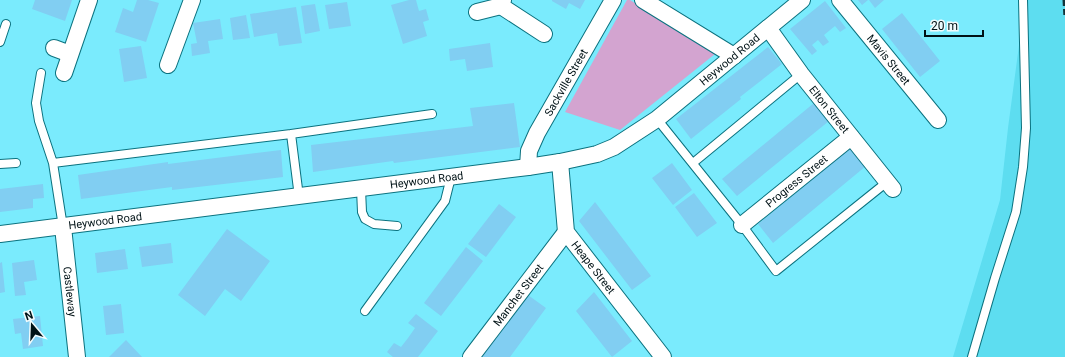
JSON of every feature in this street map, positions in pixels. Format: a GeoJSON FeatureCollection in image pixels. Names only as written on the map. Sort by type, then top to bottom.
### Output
{"type":"FeatureCollection","features":[{"type":"Feature","properties":{"kind":"street"},"geometry":{"type":"LineString","coordinates":[[64,74],[89,0]]}},
{"type":"Feature","properties":{"kind":"street"},"geometry":{"type":"LineString","coordinates":[[168,65],[192,0]]}},
{"type":"Feature","properties":{"kind":"street","name":"Sackville Street"},"geometry":{"type":"LineString","coordinates":[[528,167],[529,151],[537,133],[613,0]]}},
{"type":"Feature","properties":{"kind":"street"},"geometry":{"type":"LineString","coordinates":[[643,0],[734,56]]}},
{"type":"Feature","properties":{"kind":"street","name":"Heywood Road"},"geometry":{"type":"LineString","coordinates":[[0,234],[528,167],[597,154],[614,147],[657,119],[802,0]]}},
{"type":"Feature","properties":{"kind":"street","name":"Mavis Street"},"geometry":{"type":"LineString","coordinates":[[840,0],[938,120]]}},
{"type":"Feature","properties":{"kind":"street"},"geometry":{"type":"LineString","coordinates":[[477,12],[502,3],[544,34]]}},
{"type":"Feature","properties":{"kind":"street","name":"Elton Street"},"geometry":{"type":"LineString","coordinates":[[768,28],[801,74],[890,186]]}},
{"type":"Feature","properties":{"kind":"street"},"geometry":{"type":"LineString","coordinates":[[54,48],[70,54]]}},
{"type":"Feature","properties":{"kind":"street","name":"Progress Street"},"geometry":{"type":"LineString","coordinates":[[742,225],[851,137]]}},
{"type":"Feature","properties":{"kind":"street","name":"Heape Street"},"geometry":{"type":"LineString","coordinates":[[560,162],[566,232],[664,357]]}},
{"type":"Feature","properties":{"kind":"street","name":"Castleway"},"geometry":{"type":"LineString","coordinates":[[63,226],[77,357]]}},
{"type":"Feature","properties":{"kind":"street","name":"Manchet Street"},"geometry":{"type":"LineString","coordinates":[[471,357],[566,232]]}},
{"type":"Feature","properties":{"kind":"lane"},"geometry":{"type":"LineString","coordinates":[[972,357],[1016,212],[1023,167],[1026,128],[1023,0]]}},
{"type":"Feature","properties":{"kind":"lane"},"geometry":{"type":"LineString","coordinates":[[0,42],[6,24]]}},
{"type":"Feature","properties":{"kind":"lane"},"geometry":{"type":"LineString","coordinates":[[41,74],[36,103],[39,121],[53,163],[63,226]]}},
{"type":"Feature","properties":{"kind":"lane"},"geometry":{"type":"LineString","coordinates":[[693,163],[801,74]]}},
{"type":"Feature","properties":{"kind":"lane"},"geometry":{"type":"LineString","coordinates":[[53,163],[292,134],[432,114]]}},
{"type":"Feature","properties":{"kind":"lane"},"geometry":{"type":"LineString","coordinates":[[657,119],[742,225],[776,271],[890,186]]}},
{"type":"Feature","properties":{"kind":"lane"},"geometry":{"type":"LineString","coordinates":[[292,134],[299,197]]}},
{"type":"Feature","properties":{"kind":"lane"},"geometry":{"type":"LineString","coordinates":[[0,164],[16,163]]}},
{"type":"Feature","properties":{"kind":"lane"},"geometry":{"type":"LineString","coordinates":[[365,311],[445,201],[451,177]]}},
{"type":"Feature","properties":{"kind":"lane"},"geometry":{"type":"LineString","coordinates":[[361,189],[362,212],[365,219],[374,224],[397,226]]}},
{"type":"Feature","properties":{"kind":"shaded area"},"geometry":{"type":"Polygon","coordinates":[[[627,0],[630,0],[715,54],[620,130],[565,112],[627,0]]]}},
{"type":"Feature","properties":{"kind":"shaded area"},"geometry":{"type":"Polygon","coordinates":[[[1025,0],[1065,0],[1065,357],[953,357],[1000,200],[1025,0]]]}},
{"type":"Feature","properties":{"kind":"building"},"geometry":{"type":"Polygon","coordinates":[[[35,0],[72,0],[65,21],[32,9],[35,0]]]}},
{"type":"Feature","properties":{"kind":"building"},"geometry":{"type":"Polygon","coordinates":[[[137,0],[148,0],[159,3],[146,42],[115,32],[123,8],[133,12],[137,0]]]}},
{"type":"Feature","properties":{"kind":"building"},"geometry":{"type":"Polygon","coordinates":[[[409,0],[416,0],[419,11],[426,9],[429,20],[423,22],[427,36],[403,44],[391,5],[409,0]]]}},
{"type":"Feature","properties":{"kind":"building"},"geometry":{"type":"Polygon","coordinates":[[[552,0],[585,0],[580,9],[569,3],[566,9],[552,0]]]}},
{"type":"Feature","properties":{"kind":"building"},"geometry":{"type":"Polygon","coordinates":[[[858,0],[868,0],[862,5],[858,0]]]}},
{"type":"Feature","properties":{"kind":"building"},"geometry":{"type":"Polygon","coordinates":[[[869,0],[884,0],[875,8],[869,0]]]}},
{"type":"Feature","properties":{"kind":"building"},"geometry":{"type":"Polygon","coordinates":[[[825,1],[846,28],[840,32],[835,26],[824,35],[829,42],[823,46],[818,40],[812,45],[817,51],[812,55],[790,29],[825,1]]]}},
{"type":"Feature","properties":{"kind":"building"},"geometry":{"type":"Polygon","coordinates":[[[347,2],[351,26],[329,29],[325,5],[347,2]]]}},
{"type":"Feature","properties":{"kind":"building"},"geometry":{"type":"Polygon","coordinates":[[[315,4],[320,31],[305,34],[301,6],[315,4]]]}},
{"type":"Feature","properties":{"kind":"building"},"geometry":{"type":"Polygon","coordinates":[[[296,7],[302,43],[279,46],[277,33],[254,37],[250,14],[296,7]]]}},
{"type":"Feature","properties":{"kind":"building"},"geometry":{"type":"Polygon","coordinates":[[[902,13],[940,61],[920,77],[882,29],[902,13]]]}},
{"type":"Feature","properties":{"kind":"building"},"geometry":{"type":"Polygon","coordinates":[[[246,15],[250,38],[233,40],[230,18],[246,15]]]}},
{"type":"Feature","properties":{"kind":"building"},"geometry":{"type":"Polygon","coordinates":[[[220,19],[223,39],[208,41],[210,53],[192,56],[191,44],[197,43],[193,23],[220,19]]]}},
{"type":"Feature","properties":{"kind":"building"},"geometry":{"type":"Polygon","coordinates":[[[490,43],[493,67],[467,71],[465,59],[450,61],[449,49],[490,43]]]}},
{"type":"Feature","properties":{"kind":"building"},"geometry":{"type":"Polygon","coordinates":[[[141,46],[147,78],[124,82],[119,49],[141,46]]]}},
{"type":"Feature","properties":{"kind":"building"},"geometry":{"type":"Polygon","coordinates":[[[768,47],[782,64],[740,97],[741,99],[691,139],[676,119],[768,47]]]}},
{"type":"Feature","properties":{"kind":"building"},"geometry":{"type":"Polygon","coordinates":[[[514,103],[520,147],[394,163],[393,161],[313,172],[311,145],[473,126],[470,108],[514,103]]]}},
{"type":"Feature","properties":{"kind":"building"},"geometry":{"type":"Polygon","coordinates":[[[814,103],[829,121],[737,196],[722,179],[814,103]]]}},
{"type":"Feature","properties":{"kind":"building"},"geometry":{"type":"Polygon","coordinates":[[[850,148],[866,166],[773,243],[758,224],[850,148]]]}},
{"type":"Feature","properties":{"kind":"building"},"geometry":{"type":"Polygon","coordinates":[[[281,150],[283,177],[172,190],[172,187],[81,199],[78,175],[168,162],[168,164],[281,150]]]}},
{"type":"Feature","properties":{"kind":"building"},"geometry":{"type":"Polygon","coordinates":[[[672,163],[692,190],[673,205],[652,178],[672,163]]]}},
{"type":"Feature","properties":{"kind":"building"},"geometry":{"type":"Polygon","coordinates":[[[43,184],[44,198],[33,199],[33,208],[0,212],[0,189],[43,184]]]}},
{"type":"Feature","properties":{"kind":"building"},"geometry":{"type":"Polygon","coordinates":[[[694,193],[717,223],[697,237],[675,207],[694,193]]]}},
{"type":"Feature","properties":{"kind":"building"},"geometry":{"type":"Polygon","coordinates":[[[595,202],[651,276],[632,290],[579,221],[595,202]]]}},
{"type":"Feature","properties":{"kind":"building"},"geometry":{"type":"Polygon","coordinates":[[[499,204],[516,217],[486,257],[468,244],[499,204]]]}},
{"type":"Feature","properties":{"kind":"building"},"geometry":{"type":"Polygon","coordinates":[[[227,229],[270,261],[241,301],[225,289],[205,316],[178,295],[227,229]]]}},
{"type":"Feature","properties":{"kind":"building"},"geometry":{"type":"Polygon","coordinates":[[[171,243],[173,263],[142,267],[139,247],[171,243]]]}},
{"type":"Feature","properties":{"kind":"building"},"geometry":{"type":"Polygon","coordinates":[[[466,247],[483,261],[441,316],[424,303],[466,247]]]}},
{"type":"Feature","properties":{"kind":"building"},"geometry":{"type":"Polygon","coordinates":[[[125,249],[128,269],[97,273],[95,253],[125,249]]]}},
{"type":"Feature","properties":{"kind":"building"},"geometry":{"type":"Polygon","coordinates":[[[34,260],[37,280],[24,282],[26,295],[15,296],[12,263],[34,260]]]}},
{"type":"Feature","properties":{"kind":"building"},"geometry":{"type":"Polygon","coordinates":[[[2,262],[5,292],[0,293],[0,263],[2,262]]]}},
{"type":"Feature","properties":{"kind":"building"},"geometry":{"type":"Polygon","coordinates":[[[594,292],[632,341],[612,357],[576,311],[594,292]]]}},
{"type":"Feature","properties":{"kind":"building"},"geometry":{"type":"Polygon","coordinates":[[[528,295],[546,308],[510,357],[481,357],[528,295]]]}},
{"type":"Feature","properties":{"kind":"building"},"geometry":{"type":"Polygon","coordinates":[[[121,304],[124,333],[106,335],[103,306],[121,304]]]}},
{"type":"Feature","properties":{"kind":"building"},"geometry":{"type":"Polygon","coordinates":[[[416,314],[438,331],[418,357],[393,357],[387,352],[394,343],[401,347],[408,338],[415,328],[408,323],[416,314]]]}},
{"type":"Feature","properties":{"kind":"building"},"geometry":{"type":"Polygon","coordinates":[[[40,316],[43,346],[23,349],[21,333],[15,334],[13,319],[40,316]]]}},
{"type":"Feature","properties":{"kind":"building"},"geometry":{"type":"Polygon","coordinates":[[[126,340],[142,357],[109,357],[126,340]]]}},
{"type":"Feature","properties":{"kind":"railway"},"geometry":{"type":"LineString","coordinates":[[1064,0],[1065,18]]}}]}
